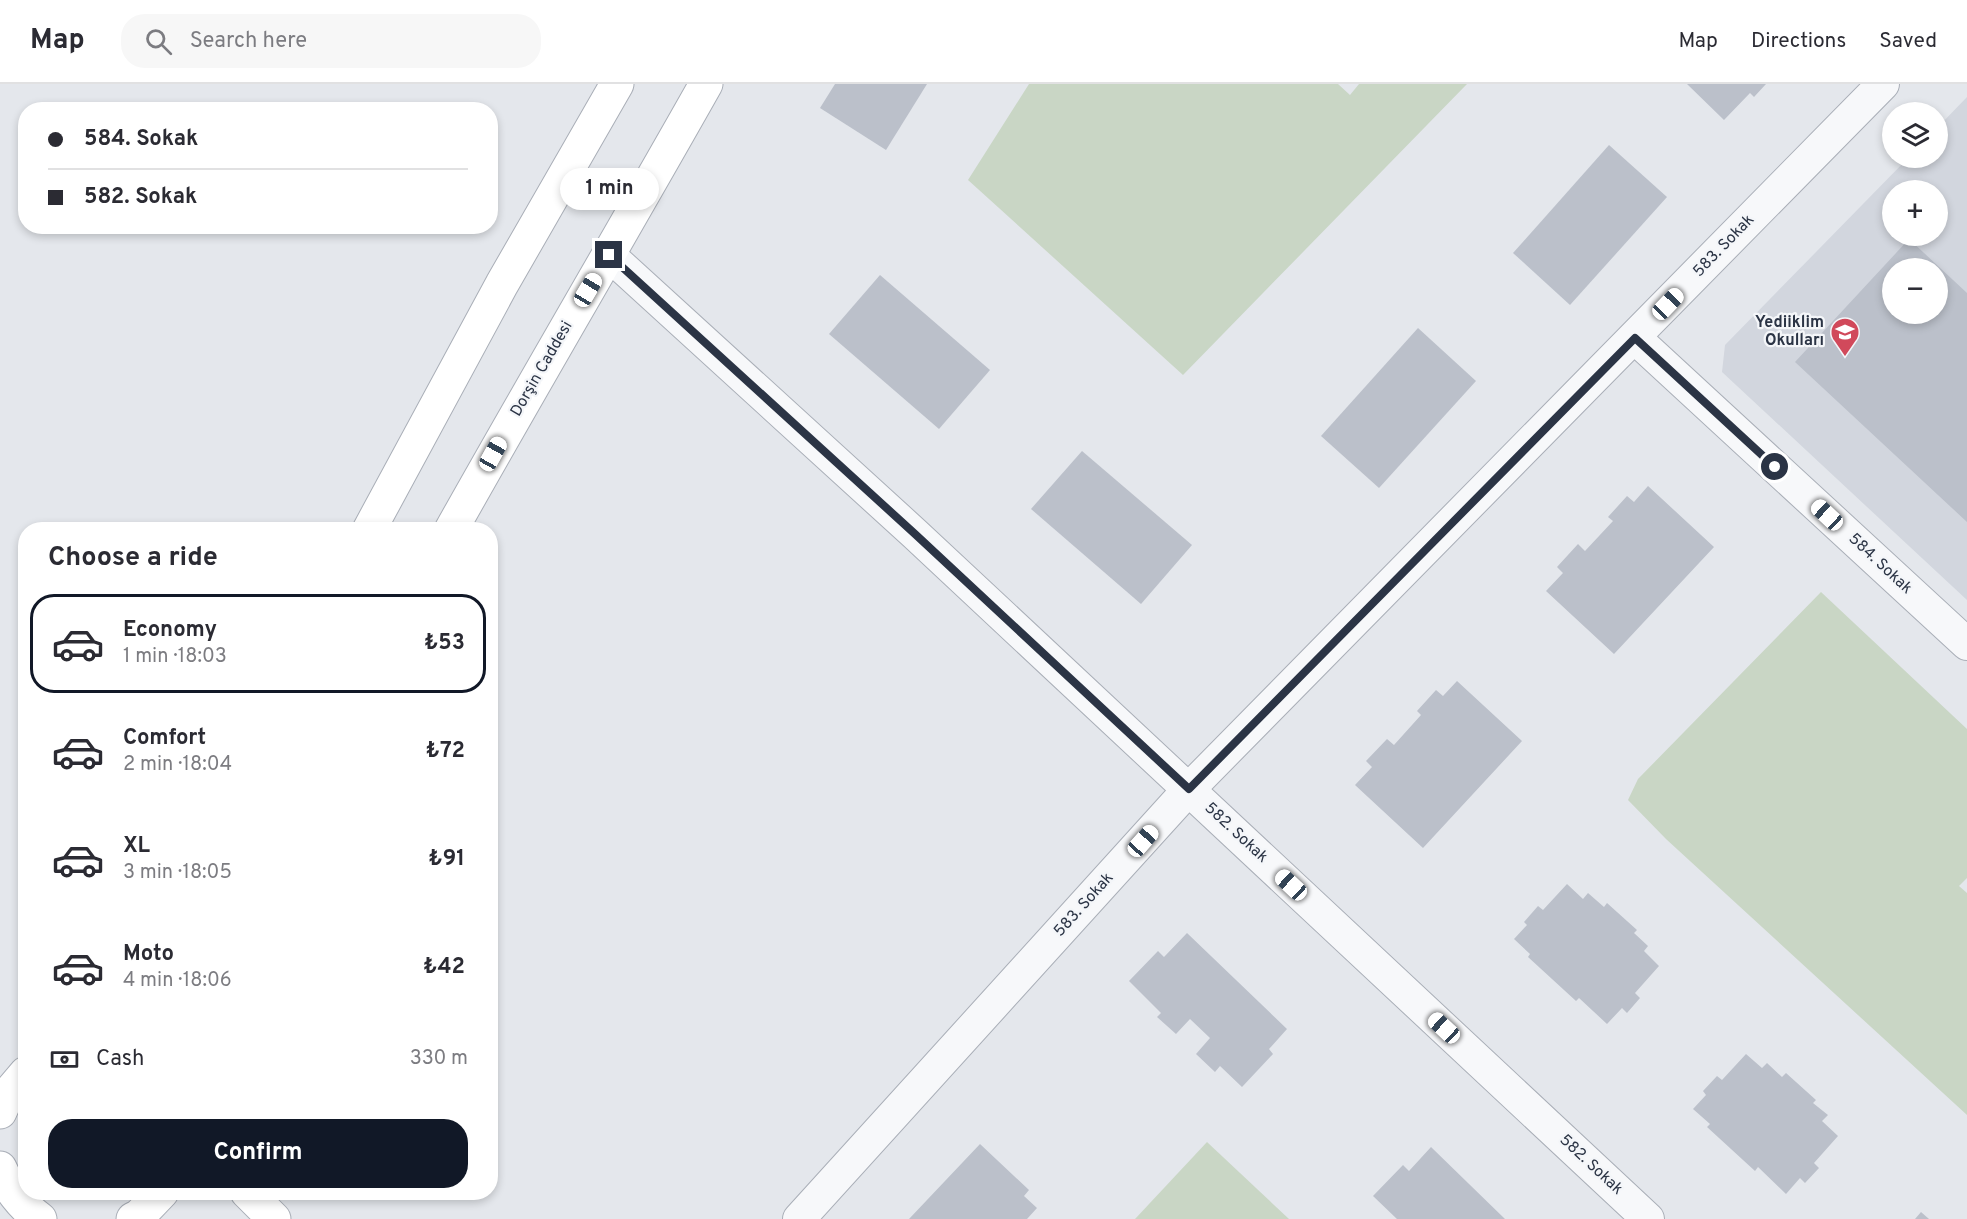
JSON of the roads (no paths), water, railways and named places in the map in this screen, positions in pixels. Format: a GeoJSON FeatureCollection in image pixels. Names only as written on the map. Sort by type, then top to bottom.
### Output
{"type":"FeatureCollection","features":[{"type":"Feature","properties":{"kind":"main road"},"geometry":{"type":"LineString","coordinates":[[373,522],[502,284],[617,84]]}},
{"type":"Feature","properties":{"kind":"main road","name":"Dorşin Caddesi"},"geometry":{"type":"LineString","coordinates":[[455,522],[545,361],[609,255],[706,84]]}},
{"type":"Feature","properties":{"kind":"main road"},"geometry":{"type":"LineString","coordinates":[[0,1112],[8,1094],[18,1082]]}},
{"type":"Feature","properties":{"kind":"main road"},"geometry":{"type":"LineString","coordinates":[[0,1168],[9,1189],[18,1200]]}},
{"type":"Feature","properties":{"kind":"main road"},"geometry":{"type":"LineString","coordinates":[[18,1200],[40,1219]]}},
{"type":"Feature","properties":{"kind":"main road"},"geometry":{"type":"LineString","coordinates":[[133,1219],[154,1200]]}},
{"type":"Feature","properties":{"kind":"main road"},"geometry":{"type":"LineString","coordinates":[[255,1200],[274,1219]]}},
{"type":"Feature","properties":{"kind":"street","name":"583. Sokak"},"geometry":{"type":"LineString","coordinates":[[799,1219],[1189,789],[1635,338],[1882,84]]}},
{"type":"Feature","properties":{"kind":"street","name":"582. Sokak"},"geometry":{"type":"LineString","coordinates":[[609,255],[906,526],[1648,1219]]}},
{"type":"Feature","properties":{"kind":"street","name":"584. Sokak"},"geometry":{"type":"LineString","coordinates":[[1635,338],[1967,644]]}},
{"type":"Feature","properties":{"kind":"place","name":"Yediiklim Okulları"},"geometry":{"type":"Point","coordinates":[1845,358]}}]}
